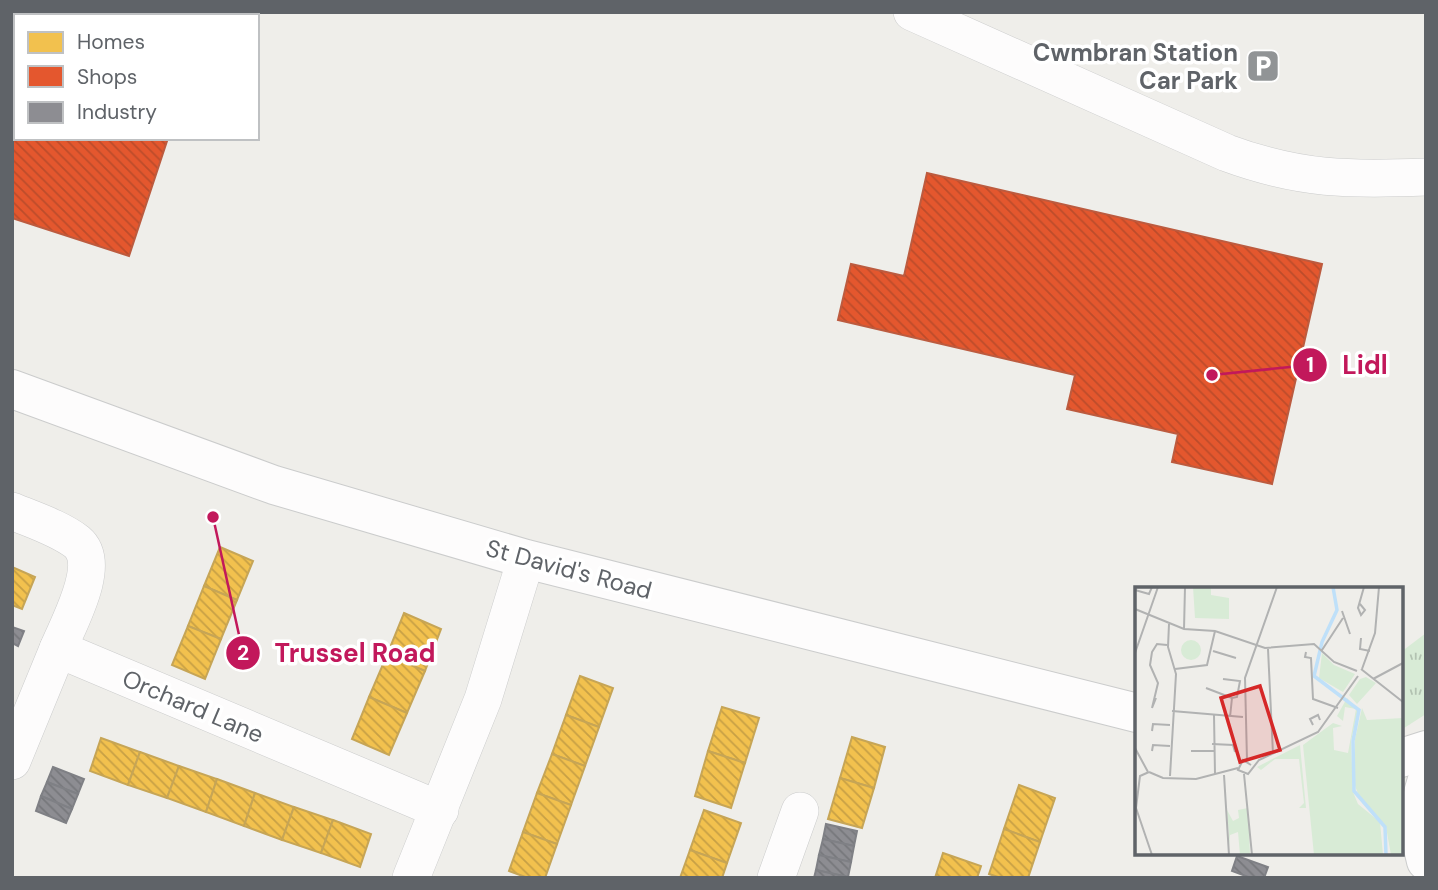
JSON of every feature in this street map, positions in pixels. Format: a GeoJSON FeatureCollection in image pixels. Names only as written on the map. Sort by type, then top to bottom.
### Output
{"type":"FeatureCollection","features":[{"type":"Feature","properties":{"kind":"street"},"geometry":{"type":"LineString","coordinates":[[912,12],[1227,153],[1261,165],[1337,179],[1426,177]]}},
{"type":"Feature","properties":{"kind":"street","name":"St David's Road"},"geometry":{"type":"LineString","coordinates":[[12,389],[274,485],[526,559],[1135,712]]}},
{"type":"Feature","properties":{"kind":"street"},"geometry":{"type":"LineString","coordinates":[[12,511],[69,537],[85,554],[87,570],[84,587],[12,761]]}},
{"type":"Feature","properties":{"kind":"street"},"geometry":{"type":"LineString","coordinates":[[411,878],[489,683],[526,559]]}},
{"type":"Feature","properties":{"kind":"street","name":"Orchard Lane"},"geometry":{"type":"LineString","coordinates":[[58,649],[440,810]]}},
{"type":"Feature","properties":{"kind":"street"},"geometry":{"type":"LineString","coordinates":[[1403,757],[1426,750]]}},
{"type":"Feature","properties":{"kind":"street"},"geometry":{"type":"LineString","coordinates":[[1426,783],[1419,830],[1426,861]]}},
{"type":"Feature","properties":{"kind":"street"},"geometry":{"type":"LineString","coordinates":[[776,878],[800,811]]}},
{"type":"Feature","properties":{"kind":"street"},"geometry":{"type":"LineString","coordinates":[[1403,850],[1426,868]]}},
{"type":"Feature","properties":{"kind":"green space"},"geometry":{"type":"Polygon","coordinates":[[[1426,633],[1426,714],[1403,729],[1403,650],[1426,633]]]}},
{"type":"Feature","properties":{"kind":"building: Homes"},"geometry":{"type":"Polygon","coordinates":[[[220,547],[253,561],[237,600],[204,586],[220,547]]]}},
{"type":"Feature","properties":{"kind":"building: Homes"},"geometry":{"type":"Polygon","coordinates":[[[12,567],[35,577],[22,609],[12,605],[12,567]]]}},
{"type":"Feature","properties":{"kind":"building: Homes"},"geometry":{"type":"Polygon","coordinates":[[[204,586],[237,600],[221,639],[188,626],[204,586]]]}},
{"type":"Feature","properties":{"kind":"building: Homes"},"geometry":{"type":"Polygon","coordinates":[[[404,613],[441,629],[425,671],[387,655],[404,613]]]}},
{"type":"Feature","properties":{"kind":"building: Homes"},"geometry":{"type":"Polygon","coordinates":[[[188,626],[221,639],[205,679],[172,665],[188,626]]]}},
{"type":"Feature","properties":{"kind":"building: Homes"},"geometry":{"type":"Polygon","coordinates":[[[387,655],[425,671],[407,713],[369,697],[387,655]]]}},
{"type":"Feature","properties":{"kind":"building: Homes"},"geometry":{"type":"Polygon","coordinates":[[[580,676],[613,688],[599,727],[566,715],[580,676]]]}},
{"type":"Feature","properties":{"kind":"building: Homes"},"geometry":{"type":"Polygon","coordinates":[[[369,697],[407,713],[389,755],[352,739],[369,697]]]}},
{"type":"Feature","properties":{"kind":"building: Homes"},"geometry":{"type":"Polygon","coordinates":[[[722,707],[759,718],[745,763],[708,751],[722,707]]]}},
{"type":"Feature","properties":{"kind":"building: Homes"},"geometry":{"type":"Polygon","coordinates":[[[566,715],[599,727],[585,766],[552,754],[566,715]]]}},
{"type":"Feature","properties":{"kind":"building: Homes"},"geometry":{"type":"Polygon","coordinates":[[[852,737],[885,747],[874,788],[840,778],[852,737]]]}},
{"type":"Feature","properties":{"kind":"building: Homes"},"geometry":{"type":"Polygon","coordinates":[[[101,738],[140,752],[128,785],[90,771],[101,738]]]}},
{"type":"Feature","properties":{"kind":"building: Homes"},"geometry":{"type":"Polygon","coordinates":[[[708,751],[745,763],[731,808],[695,796],[708,751]]]}},
{"type":"Feature","properties":{"kind":"building: Homes"},"geometry":{"type":"Polygon","coordinates":[[[140,752],[179,766],[167,798],[128,785],[140,752]]]}},
{"type":"Feature","properties":{"kind":"building: Homes"},"geometry":{"type":"Polygon","coordinates":[[[552,754],[585,766],[571,805],[537,793],[552,754]]]}},
{"type":"Feature","properties":{"kind":"building: Homes"},"geometry":{"type":"Polygon","coordinates":[[[179,766],[217,779],[206,812],[167,798],[179,766]]]}},
{"type":"Feature","properties":{"kind":"building: Homes"},"geometry":{"type":"Polygon","coordinates":[[[840,778],[874,788],[862,828],[828,819],[840,778]]]}},
{"type":"Feature","properties":{"kind":"building: Homes"},"geometry":{"type":"Polygon","coordinates":[[[217,779],[255,793],[244,826],[206,812],[217,779]]]}},
{"type":"Feature","properties":{"kind":"building: Homes"},"geometry":{"type":"Polygon","coordinates":[[[1019,785],[1055,798],[1040,842],[1004,829],[1019,785]]]}},
{"type":"Feature","properties":{"kind":"building: Homes"},"geometry":{"type":"Polygon","coordinates":[[[255,793],[294,807],[282,840],[244,826],[255,793]]]}},
{"type":"Feature","properties":{"kind":"building: Homes"},"geometry":{"type":"Polygon","coordinates":[[[537,793],[571,805],[557,844],[523,832],[537,793]]]}},
{"type":"Feature","properties":{"kind":"building: Homes"},"geometry":{"type":"Polygon","coordinates":[[[294,807],[333,820],[321,853],[282,840],[294,807]]]}},
{"type":"Feature","properties":{"kind":"building: Homes"},"geometry":{"type":"Polygon","coordinates":[[[704,810],[741,823],[727,863],[690,850],[704,810]]]}},
{"type":"Feature","properties":{"kind":"building: Homes"},"geometry":{"type":"Polygon","coordinates":[[[333,820],[371,834],[360,867],[321,853],[333,820]]]}},
{"type":"Feature","properties":{"kind":"building: Homes"},"geometry":{"type":"Polygon","coordinates":[[[1004,829],[1040,842],[1028,878],[1001,878],[989,874],[1004,829]]]}},
{"type":"Feature","properties":{"kind":"building: Homes"},"geometry":{"type":"Polygon","coordinates":[[[523,832],[557,844],[545,878],[528,878],[509,871],[523,832]]]}},
{"type":"Feature","properties":{"kind":"building: Homes"},"geometry":{"type":"Polygon","coordinates":[[[690,850],[727,863],[722,878],[680,878],[690,850]]]}},
{"type":"Feature","properties":{"kind":"building: Homes"},"geometry":{"type":"Polygon","coordinates":[[[943,853],[981,866],[977,878],[935,878],[943,853]]]}},
{"type":"Feature","properties":{"kind":"building: Shops"},"geometry":{"type":"Polygon","coordinates":[[[17,12],[209,12],[208,14],[16,14],[17,12]]]}},
{"type":"Feature","properties":{"kind":"building: Shops"},"geometry":{"type":"Polygon","coordinates":[[[14,20],[14,140],[167,140],[129,256],[12,218],[14,20]]]}},
{"type":"Feature","properties":{"kind":"building: Shops"},"geometry":{"type":"Polygon","coordinates":[[[927,173],[1322,264],[1272,484],[1172,462],[1178,434],[1067,409],[1075,375],[838,320],[851,264],[904,276],[927,173]]]}},
{"type":"Feature","properties":{"kind":"building: Industry"},"geometry":{"type":"Polygon","coordinates":[[[12,627],[24,631],[18,646],[12,643],[12,627]]]}},
{"type":"Feature","properties":{"kind":"building: Industry"},"geometry":{"type":"Polygon","coordinates":[[[53,767],[84,779],[78,794],[47,782],[53,767]]]}},
{"type":"Feature","properties":{"kind":"building: Industry"},"geometry":{"type":"Polygon","coordinates":[[[47,782],[78,794],[72,809],[41,796],[47,782]]]}},
{"type":"Feature","properties":{"kind":"building: Industry"},"geometry":{"type":"Polygon","coordinates":[[[41,796],[72,809],[66,823],[36,811],[41,796]]]}},
{"type":"Feature","properties":{"kind":"building: Industry"},"geometry":{"type":"Polygon","coordinates":[[[826,824],[857,831],[854,846],[823,839],[826,824]]]}},
{"type":"Feature","properties":{"kind":"building: Industry"},"geometry":{"type":"Polygon","coordinates":[[[823,839],[854,846],[851,862],[819,855],[823,839]]]}},
{"type":"Feature","properties":{"kind":"building: Industry"},"geometry":{"type":"Polygon","coordinates":[[[819,855],[851,862],[848,877],[816,870],[819,855]]]}},
{"type":"Feature","properties":{"kind":"building: Industry"},"geometry":{"type":"Polygon","coordinates":[[[1237,856],[1268,867],[1264,878],[1251,878],[1232,871],[1237,856]]]}},
{"type":"Feature","properties":{"kind":"building: Industry"},"geometry":{"type":"Polygon","coordinates":[[[816,870],[848,877],[814,878],[816,870]]]}},
{"type":"Feature","properties":{"kind":"place","name":"Cwmbran Station Car Park"},"geometry":{"type":"Point","coordinates":[1263,66]}},
{"type":"Feature","properties":{"kind":"place","name":"Lidl"},"geometry":{"type":"Point","coordinates":[1212,375]}},
{"type":"Feature","properties":{"kind":"place","name":"Trussel Road"},"geometry":{"type":"Point","coordinates":[213,517]}}]}
